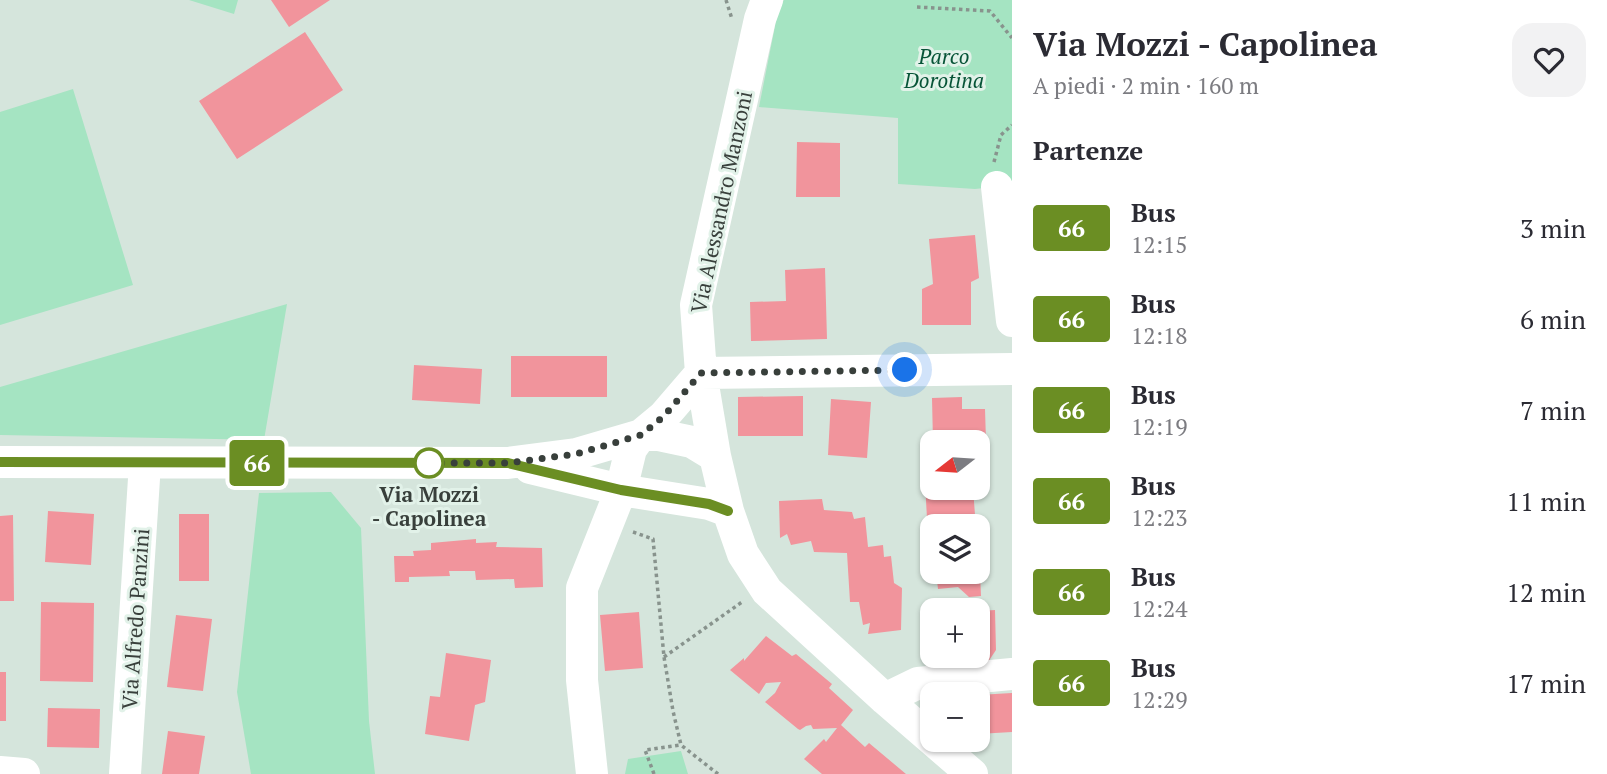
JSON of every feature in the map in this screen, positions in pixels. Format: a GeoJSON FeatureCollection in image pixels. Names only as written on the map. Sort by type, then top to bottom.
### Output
{"type":"FeatureCollection","features":[{"type":"Feature","properties":{"kind":"street","name":"Via Alessandro Manzoni"},"geometry":{"type":"LineString","coordinates":[[758,6],[696,306],[701,373],[715,456],[728,511],[743,554],[767,591],[972,774]]}},
{"type":"Feature","properties":{"kind":"street"},"geometry":{"type":"LineString","coordinates":[[997,187],[1012,321]]}},
{"type":"Feature","properties":{"kind":"street"},"geometry":{"type":"LineString","coordinates":[[592,774],[582,680],[582,587],[621,490],[631,449],[641,435],[664,416],[701,373],[1012,369]]}},
{"type":"Feature","properties":{"kind":"street"},"geometry":{"type":"LineString","coordinates":[[0,462],[508,463],[576,454],[641,435],[659,435],[692,442],[715,456]]}},
{"type":"Feature","properties":{"kind":"street","name":"Via Alfredo Panzini"},"geometry":{"type":"LineString","coordinates":[[125,774],[145,463]]}},
{"type":"Feature","properties":{"kind":"street"},"geometry":{"type":"LineString","coordinates":[[508,463],[621,490],[709,504],[728,511]]}},
{"type":"Feature","properties":{"kind":"street"},"geometry":{"type":"LineString","coordinates":[[885,699],[918,683],[1012,674]]}},
{"type":"Feature","properties":{"kind":"street"},"geometry":{"type":"LineString","coordinates":[[0,772],[24,774]]}},
{"type":"Feature","properties":{"kind":"path"},"geometry":{"type":"LineString","coordinates":[[917,7],[990,11],[1012,37]]}},
{"type":"Feature","properties":{"kind":"path"},"geometry":{"type":"LineString","coordinates":[[997,187],[993,160],[1001,135],[1012,125]]}},
{"type":"Feature","properties":{"kind":"path"},"geometry":{"type":"LineString","coordinates":[[608,523],[653,539],[664,657],[681,745],[718,774]]}},
{"type":"Feature","properties":{"kind":"path"},"geometry":{"type":"LineString","coordinates":[[664,657],[743,602]]}},
{"type":"Feature","properties":{"kind":"path"},"geometry":{"type":"LineString","coordinates":[[654,774],[645,750],[681,745]]}},
{"type":"Feature","properties":{"kind":"green space"},"geometry":{"type":"Polygon","coordinates":[[[189,0],[238,0],[234,14],[189,0]]]}},
{"type":"Feature","properties":{"kind":"green space","name":"Parco Dorotina"},"geometry":{"type":"Polygon","coordinates":[[[784,0],[1012,0],[1012,185],[975,189],[898,184],[898,118],[759,107],[778,11],[784,0]]]}},
{"type":"Feature","properties":{"kind":"green space"},"geometry":{"type":"Polygon","coordinates":[[[73,89],[133,285],[0,325],[0,112],[73,89]]]}},
{"type":"Feature","properties":{"kind":"green space"},"geometry":{"type":"Polygon","coordinates":[[[287,304],[264,440],[0,435],[0,387],[287,304]]]}},
{"type":"Feature","properties":{"kind":"green space"},"geometry":{"type":"Polygon","coordinates":[[[331,492],[361,528],[369,721],[375,774],[251,774],[237,692],[259,493],[331,492]]]}},
{"type":"Feature","properties":{"kind":"green space"},"geometry":{"type":"Polygon","coordinates":[[[681,751],[688,774],[625,774],[628,759],[681,751]]]}},
{"type":"Feature","properties":{"kind":"building"},"geometry":{"type":"Polygon","coordinates":[[[271,0],[330,0],[289,27],[271,0]]]}},
{"type":"Feature","properties":{"kind":"building"},"geometry":{"type":"Polygon","coordinates":[[[305,32],[343,90],[237,159],[199,101],[305,32]]]}},
{"type":"Feature","properties":{"kind":"building"},"geometry":{"type":"Polygon","coordinates":[[[797,142],[840,143],[840,197],[796,197],[797,142]]]}},
{"type":"Feature","properties":{"kind":"building"},"geometry":{"type":"Polygon","coordinates":[[[975,235],[979,278],[971,282],[971,325],[922,325],[922,289],[933,284],[929,239],[975,235]]]}},
{"type":"Feature","properties":{"kind":"building"},"geometry":{"type":"Polygon","coordinates":[[[825,268],[827,339],[751,341],[750,302],[786,301],[785,270],[825,268]]]}},
{"type":"Feature","properties":{"kind":"building"},"geometry":{"type":"Polygon","coordinates":[[[511,356],[607,356],[607,397],[511,397],[511,356]]]}},
{"type":"Feature","properties":{"kind":"building"},"geometry":{"type":"Polygon","coordinates":[[[414,365],[482,369],[480,404],[412,400],[414,365]]]}},
{"type":"Feature","properties":{"kind":"building"},"geometry":{"type":"Polygon","coordinates":[[[803,396],[803,436],[738,436],[738,397],[803,396]]]}},
{"type":"Feature","properties":{"kind":"building"},"geometry":{"type":"Polygon","coordinates":[[[962,397],[962,409],[985,409],[986,430],[933,430],[932,398],[962,397]]]}},
{"type":"Feature","properties":{"kind":"building"},"geometry":{"type":"Polygon","coordinates":[[[831,399],[871,402],[867,458],[828,455],[831,399]]]}},
{"type":"Feature","properties":{"kind":"building"},"geometry":{"type":"Polygon","coordinates":[[[822,499],[824,510],[852,512],[854,519],[865,517],[868,547],[883,545],[884,557],[891,556],[894,583],[902,588],[901,630],[868,634],[870,623],[863,625],[859,602],[850,602],[847,553],[814,552],[811,541],[791,545],[787,534],[780,538],[779,501],[822,499]]]}},
{"type":"Feature","properties":{"kind":"building"},"geometry":{"type":"Polygon","coordinates":[[[926,500],[974,500],[975,514],[927,514],[926,500]]]}},
{"type":"Feature","properties":{"kind":"building"},"geometry":{"type":"Polygon","coordinates":[[[48,511],[94,514],[91,565],[45,562],[48,511]]]}},
{"type":"Feature","properties":{"kind":"building"},"geometry":{"type":"Polygon","coordinates":[[[179,514],[209,514],[209,581],[179,581],[179,514]]]}},
{"type":"Feature","properties":{"kind":"building"},"geometry":{"type":"Polygon","coordinates":[[[13,515],[14,601],[0,601],[0,516],[13,515]]]}},
{"type":"Feature","properties":{"kind":"building"},"geometry":{"type":"Polygon","coordinates":[[[476,539],[476,543],[497,542],[496,547],[542,548],[543,587],[515,588],[514,579],[476,580],[475,571],[449,571],[450,576],[409,577],[409,582],[395,582],[394,556],[414,556],[413,551],[431,550],[431,543],[476,539]]]}},
{"type":"Feature","properties":{"kind":"building"},"geometry":{"type":"Polygon","coordinates":[[[937,584],[980,584],[981,596],[969,597],[958,587],[938,589],[937,584]]]}},
{"type":"Feature","properties":{"kind":"building"},"geometry":{"type":"Polygon","coordinates":[[[41,602],[94,603],[93,682],[40,681],[41,602]]]}},
{"type":"Feature","properties":{"kind":"building"},"geometry":{"type":"Polygon","coordinates":[[[990,610],[995,610],[996,650],[990,659],[990,610]]]}},
{"type":"Feature","properties":{"kind":"building"},"geometry":{"type":"Polygon","coordinates":[[[639,612],[643,668],[605,671],[600,615],[639,612]]]}},
{"type":"Feature","properties":{"kind":"building"},"geometry":{"type":"Polygon","coordinates":[[[176,615],[212,619],[203,691],[167,687],[176,615]]]}},
{"type":"Feature","properties":{"kind":"building"},"geometry":{"type":"Polygon","coordinates":[[[766,636],[792,656],[796,654],[832,684],[829,688],[853,710],[841,725],[865,747],[869,743],[906,774],[822,774],[804,759],[824,739],[826,742],[837,728],[813,729],[811,725],[798,729],[765,702],[775,693],[781,682],[766,683],[759,694],[730,670],[744,658],[744,661],[766,636]]]}},
{"type":"Feature","properties":{"kind":"building"},"geometry":{"type":"Polygon","coordinates":[[[446,653],[491,660],[485,702],[475,705],[469,741],[425,734],[430,696],[440,697],[446,653]]]}},
{"type":"Feature","properties":{"kind":"building"},"geometry":{"type":"Polygon","coordinates":[[[0,672],[6,672],[6,721],[0,721],[0,672]]]}},
{"type":"Feature","properties":{"kind":"building"},"geometry":{"type":"Polygon","coordinates":[[[1012,693],[1012,732],[990,733],[990,694],[1012,693]]]}},
{"type":"Feature","properties":{"kind":"building"},"geometry":{"type":"Polygon","coordinates":[[[48,708],[100,709],[99,748],[47,747],[48,708]]]}},
{"type":"Feature","properties":{"kind":"building"},"geometry":{"type":"Polygon","coordinates":[[[168,731],[205,736],[199,774],[162,774],[168,731]]]}},
{"type":"Feature","properties":{"kind":"bus line","name":"66"},"geometry":{"type":"LineString","coordinates":[[0,462],[508,463],[621,490],[709,504],[728,511]]}},
{"type":"Feature","properties":{"kind":"place","name":"Via Mozzi - Capolinea"},"geometry":{"type":"Point","coordinates":[429,463]}},
{"type":"Feature","properties":{"kind":"route"},"geometry":{"type":"LineString","coordinates":[[429,463],[508,463],[576,454],[641,435],[664,416],[701,373],[905,370]]}}]}
